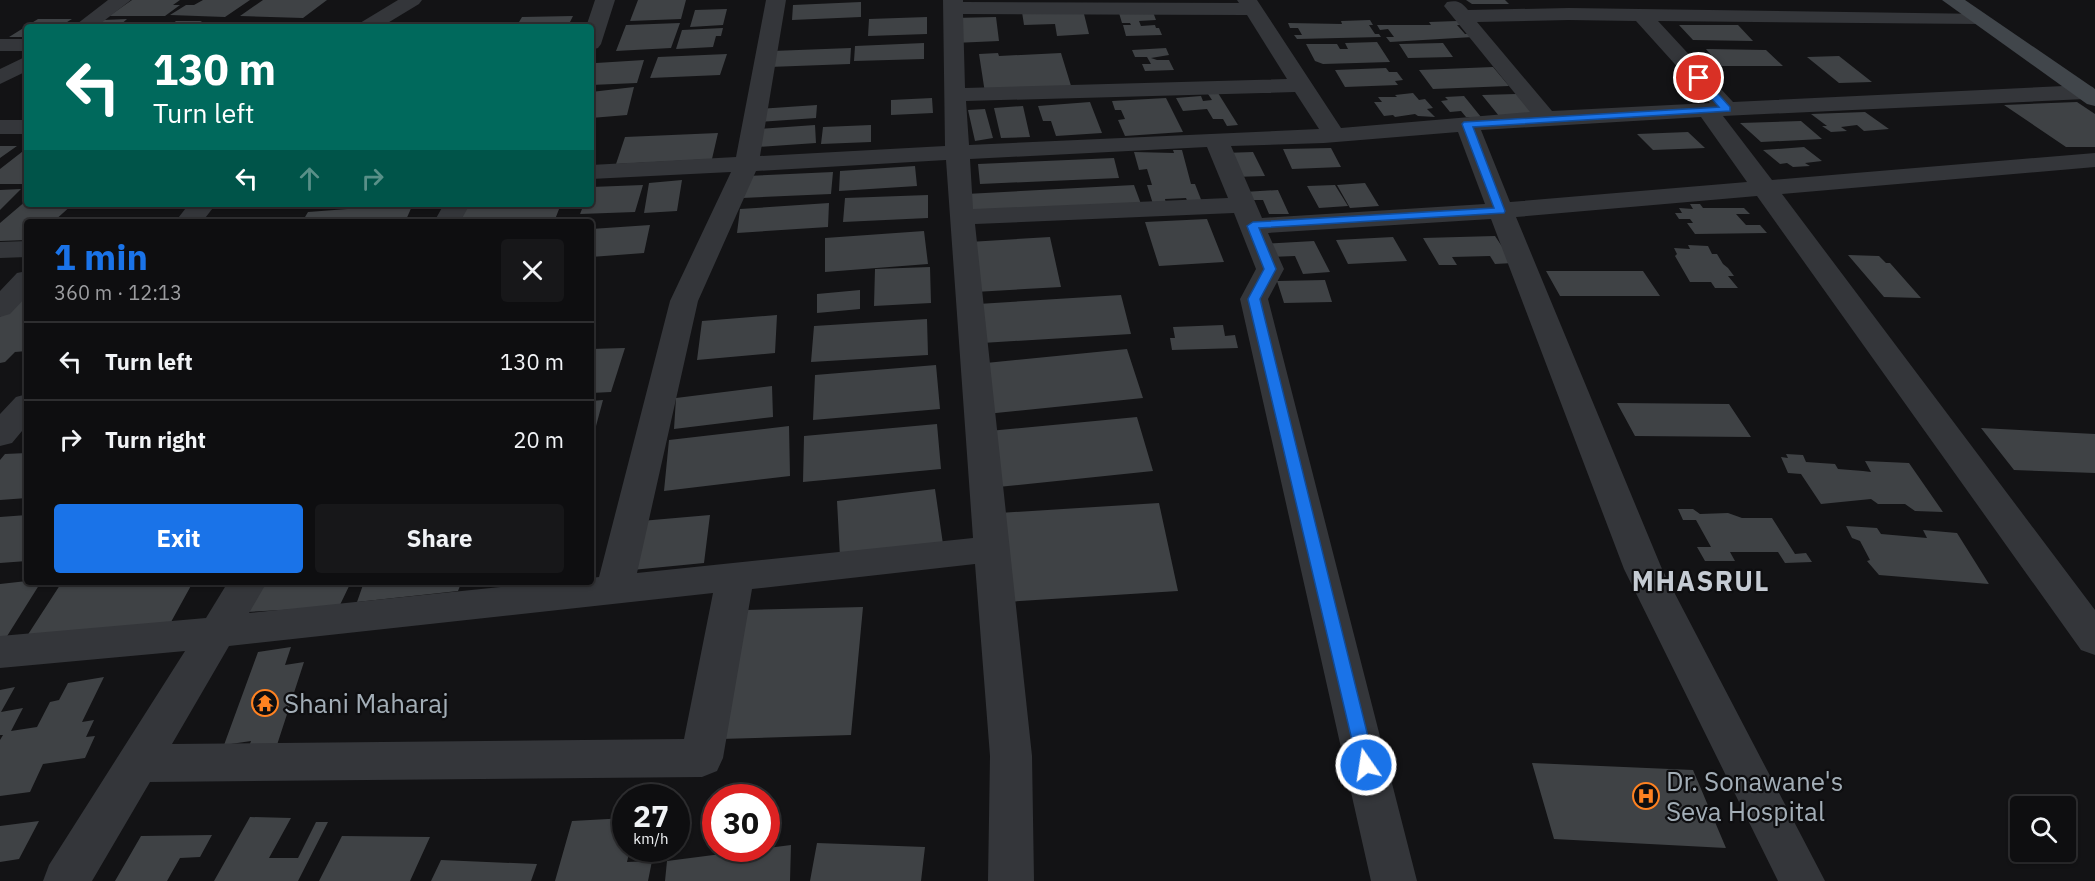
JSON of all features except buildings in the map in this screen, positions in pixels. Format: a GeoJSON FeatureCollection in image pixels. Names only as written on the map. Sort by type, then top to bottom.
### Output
{"type":"FeatureCollection","features":[{"type":"Feature","properties":{"kind":"main road"},"geometry":{"type":"LineString","coordinates":[[1952,0],[2090,96]]}},
{"type":"Feature","properties":{"kind":"street"},"geometry":{"type":"LineString","coordinates":[[87,24],[122,0]]}},
{"type":"Feature","properties":{"kind":"street"},"geometry":{"type":"LineString","coordinates":[[371,24],[412,0]]}},
{"type":"Feature","properties":{"kind":"street"},"geometry":{"type":"LineString","coordinates":[[594,35],[605,0]]}},
{"type":"Feature","properties":{"kind":"street"},"geometry":{"type":"LineString","coordinates":[[615,589],[684,301],[747,163],[776,0]]}},
{"type":"Feature","properties":{"kind":"street"},"geometry":{"type":"LineString","coordinates":[[1448,0],[1464,16],[1546,118]]}},
{"type":"Feature","properties":{"kind":"street"},"geometry":{"type":"LineString","coordinates":[[1011,881],[1011,756],[961,217],[954,95],[953,4],[1250,4],[1334,135]]}},
{"type":"Feature","properties":{"kind":"street"},"geometry":{"type":"LineString","coordinates":[[1464,16],[1978,18]]}},
{"type":"Feature","properties":{"kind":"street"},"geometry":{"type":"LineString","coordinates":[[1643,16],[1717,109],[1764,188],[2095,639]]}},
{"type":"Feature","properties":{"kind":"street"},"geometry":{"type":"LineString","coordinates":[[0,45],[24,45]]}},
{"type":"Feature","properties":{"kind":"street"},"geometry":{"type":"LineString","coordinates":[[0,78],[24,64]]}},
{"type":"Feature","properties":{"kind":"street"},"geometry":{"type":"LineString","coordinates":[[954,95],[1302,85]]}},
{"type":"Feature","properties":{"kind":"street"},"geometry":{"type":"LineString","coordinates":[[594,172],[1216,139],[1334,135],[1546,118],[1717,109],[2090,96]]}},
{"type":"Feature","properties":{"kind":"street"},"geometry":{"type":"LineString","coordinates":[[1467,124],[1642,569],[1802,881]]}},
{"type":"Feature","properties":{"kind":"street"},"geometry":{"type":"LineString","coordinates":[[0,127],[24,127]]}},
{"type":"Feature","properties":{"kind":"street"},"geometry":{"type":"LineString","coordinates":[[1216,139],[1270,269],[1254,299],[1394,881]]}},
{"type":"Feature","properties":{"kind":"street"},"geometry":{"type":"LineString","coordinates":[[961,217],[1500,211],[2095,160]]}},
{"type":"Feature","properties":{"kind":"street"},"geometry":{"type":"LineString","coordinates":[[190,219],[200,207]]}},
{"type":"Feature","properties":{"kind":"street"},"geometry":{"type":"LineString","coordinates":[[0,250],[24,249]]}},
{"type":"Feature","properties":{"kind":"street"},"geometry":{"type":"LineString","coordinates":[[0,308],[24,282]]}},
{"type":"Feature","properties":{"kind":"street"},"geometry":{"type":"LineString","coordinates":[[0,435],[24,407]]}},
{"type":"Feature","properties":{"kind":"street"},"geometry":{"type":"LineString","coordinates":[[0,652],[218,632],[992,549]]}},
{"type":"Feature","properties":{"kind":"street"},"geometry":{"type":"LineString","coordinates":[[138,763],[702,758],[735,577]]}},
{"type":"Feature","properties":{"kind":"street"},"geometry":{"type":"LineString","coordinates":[[66,881],[247,585]]}},
{"type":"Feature","properties":{"kind":"place","name":"Shani Maharaj"},"geometry":{"type":"Point","coordinates":[265,703]}},
{"type":"Feature","properties":{"kind":"place","name":"Dr. Sonawane's Seva Hospital"},"geometry":{"type":"Point","coordinates":[1646,796]}},
{"type":"Feature","properties":{"kind":"district","name":"MHASRUL"},"geometry":{"type":"Point","coordinates":[1701,580]}},
{"type":"Feature","properties":{"kind":"route"},"geometry":{"type":"LineString","coordinates":[[1366,765],[1254,299],[1270,269],[1253,226],[1500,211],[1467,124],[1727,109],[1699,78]]}}]}
